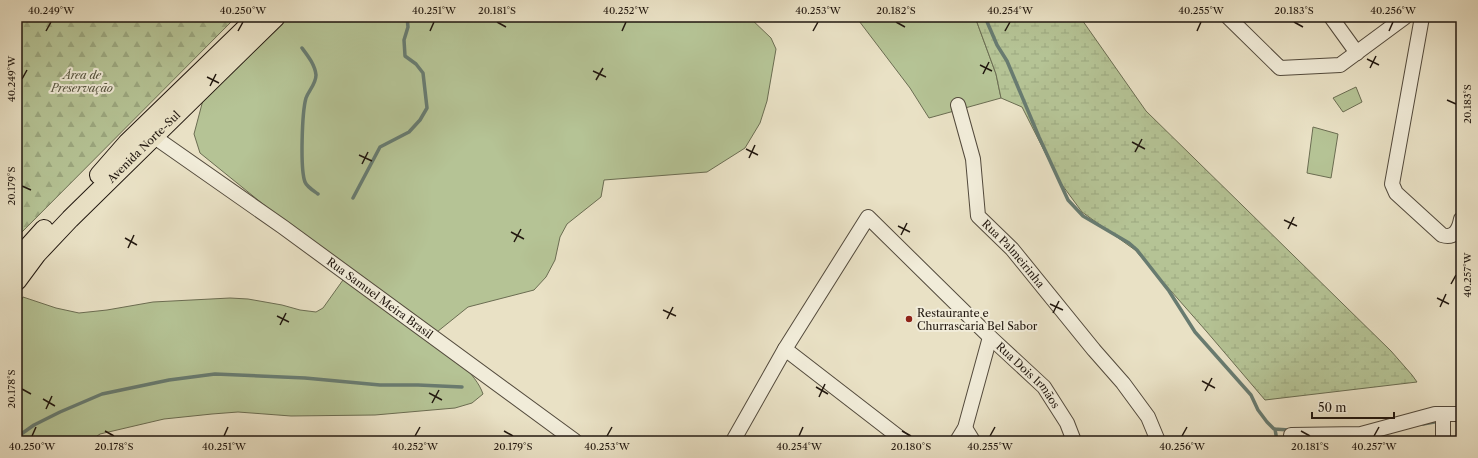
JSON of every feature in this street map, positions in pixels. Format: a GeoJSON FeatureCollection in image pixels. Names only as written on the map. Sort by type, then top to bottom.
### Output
{"type":"FeatureCollection","features":[{"type":"Feature","properties":{"kind":"main road","name":"Avenida Norte-Sul"},"geometry":{"type":"LineString","coordinates":[[17,281],[37,254],[56,233],[148,132],[257,17]]}},
{"type":"Feature","properties":{"kind":"main road","name":"Avenida Norte-Sul"},"geometry":{"type":"LineString","coordinates":[[17,259],[55,217],[100,173],[127,143],[167,123],[276,17]]}},
{"type":"Feature","properties":{"kind":"street"},"geometry":{"type":"LineString","coordinates":[[1228,17],[1280,68],[1340,65],[1405,17]]}},
{"type":"Feature","properties":{"kind":"street"},"geometry":{"type":"LineString","coordinates":[[1331,17],[1357,52]]}},
{"type":"Feature","properties":{"kind":"street"},"geometry":{"type":"LineString","coordinates":[[1422,17],[1392,184],[1396,193],[1442,235],[1450,236],[1454,234],[1459,228],[1461,220]]}},
{"type":"Feature","properties":{"kind":"street","name":"Rua Palmeirinha"},"geometry":{"type":"LineString","coordinates":[[958,105],[973,159],[978,216],[1012,249],[1094,350],[1123,383],[1148,417],[1158,441]]}},
{"type":"Feature","properties":{"kind":"street","name":"Rua Samuel Meira Brasil"},"geometry":{"type":"LineString","coordinates":[[167,123],[171,138],[183,156]]}},
{"type":"Feature","properties":{"kind":"street","name":"Rua Samuel Meira Brasil"},"geometry":{"type":"LineString","coordinates":[[148,132],[283,227],[575,441]]}},
{"type":"Feature","properties":{"kind":"street","name":"Rua Dois Irmãos"},"geometry":{"type":"LineString","coordinates":[[785,349],[868,216],[990,337],[1044,387],[1067,423],[1074,441]]}},
{"type":"Feature","properties":{"kind":"street"},"geometry":{"type":"LineString","coordinates":[[957,441],[965,428],[990,337]]}},
{"type":"Feature","properties":{"kind":"street"},"geometry":{"type":"LineString","coordinates":[[733,441],[785,349],[904,441]]}},
{"type":"Feature","properties":{"kind":"street"},"geometry":{"type":"LineString","coordinates":[[1291,435],[1356,438],[1435,414],[1461,414]]}},
{"type":"Feature","properties":{"kind":"street"},"geometry":{"type":"LineString","coordinates":[[1443,414],[1443,441]]}},
{"type":"Feature","properties":{"kind":"street"},"geometry":{"type":"LineString","coordinates":[[965,428],[974,441]]}},
{"type":"Feature","properties":{"kind":"green space","name":"Área de Preservação"},"geometry":{"type":"Polygon","coordinates":[[[17,17],[236,17],[17,237],[17,17]]]}},
{"type":"Feature","properties":{"kind":"green space"},"geometry":{"type":"Polygon","coordinates":[[[286,17],[749,17],[771,38],[776,49],[767,101],[760,123],[745,148],[707,172],[604,180],[601,197],[567,224],[560,237],[555,260],[546,277],[534,290],[468,307],[432,336],[468,371],[479,386],[483,394],[472,403],[455,408],[375,415],[291,416],[238,412],[212,414],[164,419],[100,434],[90,441],[17,441],[17,310],[23,297],[56,308],[79,313],[153,302],[230,298],[248,299],[316,312],[323,308],[348,273],[200,153],[194,134],[203,100],[286,17]]]}},
{"type":"Feature","properties":{"kind":"green space"},"geometry":{"type":"Polygon","coordinates":[[[856,17],[975,17],[996,74],[1001,98],[929,118],[910,88],[856,17]]]}},
{"type":"Feature","properties":{"kind":"green space"},"geometry":{"type":"Polygon","coordinates":[[[975,17],[1080,17],[1146,111],[1391,351],[1417,382],[1265,400],[1135,250],[1082,212],[1060,182],[1022,107],[1001,98],[996,74],[975,17]]]}},
{"type":"Feature","properties":{"kind":"green space"},"geometry":{"type":"Polygon","coordinates":[[[1356,87],[1362,102],[1343,112],[1333,98],[1356,87]]]}},
{"type":"Feature","properties":{"kind":"green space"},"geometry":{"type":"Polygon","coordinates":[[[1313,127],[1338,134],[1331,178],[1307,173],[1313,127]]]}},
{"type":"Feature","properties":{"kind":"waterway"},"geometry":{"type":"LineString","coordinates":[[353,198],[380,147],[409,132],[420,120],[427,108],[423,73],[416,64],[405,56],[404,40],[408,27],[407,17]]}},
{"type":"Feature","properties":{"kind":"waterway"},"geometry":{"type":"LineString","coordinates":[[985,17],[997,45],[1007,61],[1039,137],[1068,200],[1083,216],[1129,243],[1137,250],[1169,291],[1195,332],[1251,395],[1258,410],[1267,422],[1274,429],[1289,430]]}},
{"type":"Feature","properties":{"kind":"waterway"},"geometry":{"type":"LineString","coordinates":[[302,48],[313,64],[316,75],[314,84],[306,98],[303,115],[303,175],[307,186],[318,194]]}},
{"type":"Feature","properties":{"kind":"waterway"},"geometry":{"type":"LineString","coordinates":[[17,437],[34,425],[102,394],[169,380],[215,374],[305,378],[380,385],[462,387]]}},
{"type":"Feature","properties":{"kind":"waterway"},"geometry":{"type":"LineString","coordinates":[[1423,424],[1440,421]]}},
{"type":"Feature","properties":{"kind":"waterway"},"geometry":{"type":"LineString","coordinates":[[1275,429],[1277,441]]}},
{"type":"Feature","properties":{"kind":"place","name":"Restaurante e Churrascaria Bel Sabor"},"geometry":{"type":"Point","coordinates":[909,319]}}]}
